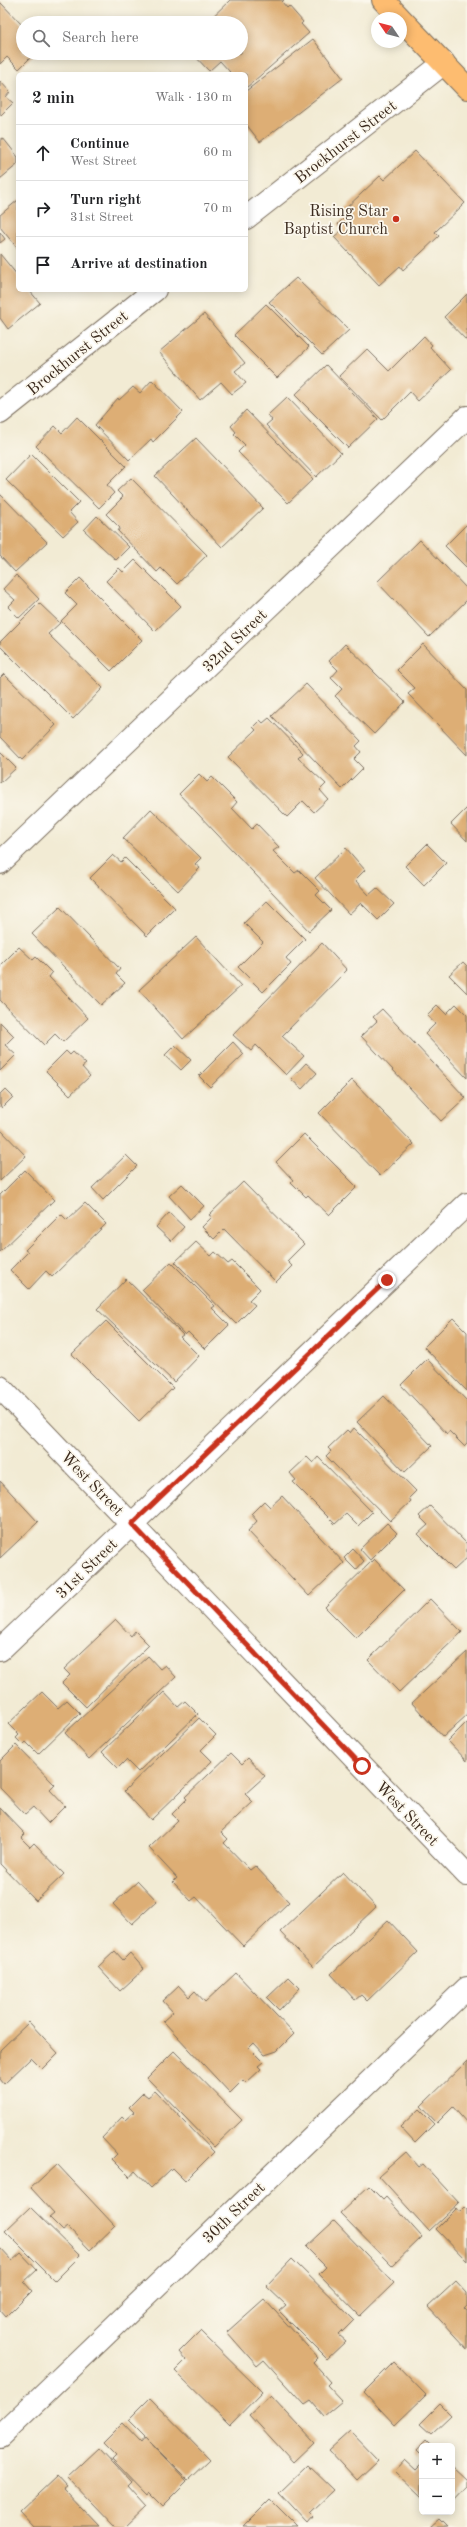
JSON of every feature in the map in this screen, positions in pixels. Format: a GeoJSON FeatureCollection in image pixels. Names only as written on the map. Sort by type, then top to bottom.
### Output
{"type":"FeatureCollection","features":[{"type":"Feature","properties":{"kind":"main road"},"geometry":{"type":"LineString","coordinates":[[383,0],[394,12]]}},
{"type":"Feature","properties":{"kind":"main road"},"geometry":{"type":"LineString","coordinates":[[407,26],[467,88]]}},
{"type":"Feature","properties":{"kind":"street","name":"Brockhurst Street"},"geometry":{"type":"LineString","coordinates":[[248,216],[444,63]]}},
{"type":"Feature","properties":{"kind":"street","name":"Brockhurst Street"},"geometry":{"type":"LineString","coordinates":[[0,413],[152,292]]}},
{"type":"Feature","properties":{"kind":"street","name":"32nd Street"},"geometry":{"type":"LineString","coordinates":[[0,863],[467,417]]}},
{"type":"Feature","properties":{"kind":"street","name":"31st Street"},"geometry":{"type":"LineString","coordinates":[[0,1650],[467,1204]]}},
{"type":"Feature","properties":{"kind":"street","name":"West Street"},"geometry":{"type":"LineString","coordinates":[[0,1387],[467,1875]]}},
{"type":"Feature","properties":{"kind":"street","name":"30th Street"},"geometry":{"type":"LineString","coordinates":[[0,2436],[467,1988]]}},
{"type":"Feature","properties":{"kind":"building"},"geometry":{"type":"Polygon","coordinates":[[[230,0],[284,0],[282,2],[287,8],[289,6],[303,22],[301,24],[309,33],[248,86],[248,72],[230,72],[220,61],[209,71],[199,60],[248,60],[248,16],[213,16],[230,0]]]}},
{"type":"Feature","properties":{"kind":"building"},"geometry":{"type":"Polygon","coordinates":[[[0,2],[16,19],[16,60],[28,60],[19,69],[7,57],[0,64],[0,2]]]}},
{"type":"Feature","properties":{"kind":"building"},"geometry":{"type":"Polygon","coordinates":[[[313,39],[343,78],[260,142],[248,127],[248,89],[313,39]]]}},
{"type":"Feature","properties":{"kind":"building"},"geometry":{"type":"Polygon","coordinates":[[[0,81],[10,92],[6,97],[13,103],[0,116],[0,81]]]}},
{"type":"Feature","properties":{"kind":"building"},"geometry":{"type":"Polygon","coordinates":[[[3,138],[16,154],[16,166],[0,179],[0,140],[3,138]]]}},
{"type":"Feature","properties":{"kind":"building","name":"Rising Star Baptist Church"},"geometry":{"type":"Polygon","coordinates":[[[415,151],[465,203],[435,232],[439,236],[403,270],[400,266],[379,285],[334,237],[342,230],[338,224],[348,214],[344,210],[380,176],[384,180],[415,151]]]}},
{"type":"Feature","properties":{"kind":"building"},"geometry":{"type":"Polygon","coordinates":[[[16,202],[16,247],[0,227],[0,215],[16,202]]]}},
{"type":"Feature","properties":{"kind":"building"},"geometry":{"type":"Polygon","coordinates":[[[0,232],[5,239],[0,243],[0,232]]]}},
{"type":"Feature","properties":{"kind":"building"},"geometry":{"type":"Polygon","coordinates":[[[0,254],[16,274],[16,292],[31,292],[40,303],[8,329],[0,318],[0,254]]]}},
{"type":"Feature","properties":{"kind":"building"},"geometry":{"type":"Polygon","coordinates":[[[296,278],[349,330],[322,355],[269,302],[296,278]]]}},
{"type":"Feature","properties":{"kind":"building"},"geometry":{"type":"Polygon","coordinates":[[[467,294],[467,341],[444,317],[467,294]]]}},
{"type":"Feature","properties":{"kind":"building"},"geometry":{"type":"Polygon","coordinates":[[[266,304],[309,347],[277,378],[234,335],[266,304]]]}},
{"type":"Feature","properties":{"kind":"building"},"geometry":{"type":"Polygon","coordinates":[[[204,314],[245,363],[235,371],[246,383],[232,394],[221,382],[200,400],[159,352],[204,314]]]}},
{"type":"Feature","properties":{"kind":"building"},"geometry":{"type":"Polygon","coordinates":[[[424,336],[432,345],[430,347],[451,370],[418,401],[410,392],[382,420],[339,376],[367,349],[389,371],[424,336]]]}},
{"type":"Feature","properties":{"kind":"building"},"geometry":{"type":"Polygon","coordinates":[[[326,365],[378,419],[348,448],[295,395],[326,365]]]}},
{"type":"Feature","properties":{"kind":"building"},"geometry":{"type":"Polygon","coordinates":[[[152,380],[183,412],[153,442],[151,439],[129,460],[95,425],[118,398],[119,400],[133,387],[140,393],[152,380]]]}},
{"type":"Feature","properties":{"kind":"building"},"geometry":{"type":"Polygon","coordinates":[[[287,397],[341,453],[316,477],[266,425],[272,420],[268,415],[287,397]]]}},
{"type":"Feature","properties":{"kind":"building"},"geometry":{"type":"Polygon","coordinates":[[[246,410],[313,479],[288,503],[238,452],[245,445],[234,434],[236,432],[231,426],[246,410]]]}},
{"type":"Feature","properties":{"kind":"building"},"geometry":{"type":"Polygon","coordinates":[[[77,417],[126,466],[107,485],[114,493],[99,508],[36,446],[55,426],[62,433],[77,417]]]}},
{"type":"Feature","properties":{"kind":"building"},"geometry":{"type":"Polygon","coordinates":[[[196,438],[263,508],[222,547],[155,476],[196,438]]]}},
{"type":"Feature","properties":{"kind":"building"},"geometry":{"type":"Polygon","coordinates":[[[31,454],[79,502],[69,512],[78,522],[63,536],[6,480],[31,454]]]}},
{"type":"Feature","properties":{"kind":"building"},"geometry":{"type":"Polygon","coordinates":[[[131,478],[207,555],[177,584],[161,568],[157,572],[118,531],[120,528],[106,514],[123,497],[117,491],[131,478]]]}},
{"type":"Feature","properties":{"kind":"building"},"geometry":{"type":"Polygon","coordinates":[[[0,494],[47,542],[15,572],[0,556],[0,494]]]}},
{"type":"Feature","properties":{"kind":"building"},"geometry":{"type":"Polygon","coordinates":[[[97,516],[129,547],[116,560],[84,530],[97,516]]]}},
{"type":"Feature","properties":{"kind":"building"},"geometry":{"type":"Polygon","coordinates":[[[467,524],[467,568],[445,546],[467,524]]]}},
{"type":"Feature","properties":{"kind":"building"},"geometry":{"type":"Polygon","coordinates":[[[420,540],[467,589],[467,600],[429,637],[377,582],[420,540]]]}},
{"type":"Feature","properties":{"kind":"building"},"geometry":{"type":"Polygon","coordinates":[[[135,560],[181,606],[155,631],[106,581],[119,568],[123,572],[135,560]]]}},
{"type":"Feature","properties":{"kind":"building"},"geometry":{"type":"Polygon","coordinates":[[[16,575],[39,599],[19,618],[8,607],[15,600],[3,589],[16,575]]]}},
{"type":"Feature","properties":{"kind":"building"},"geometry":{"type":"Polygon","coordinates":[[[80,578],[142,640],[111,671],[61,621],[77,605],[65,593],[80,578]]]}},
{"type":"Feature","properties":{"kind":"building"},"geometry":{"type":"Polygon","coordinates":[[[39,603],[60,623],[48,634],[103,688],[73,719],[0,646],[0,642],[39,603]]]}},
{"type":"Feature","properties":{"kind":"building"},"geometry":{"type":"Polygon","coordinates":[[[345,644],[405,702],[374,734],[335,696],[342,689],[331,678],[338,670],[329,661],[345,644]]]}},
{"type":"Feature","properties":{"kind":"building"},"geometry":{"type":"Polygon","coordinates":[[[423,644],[467,690],[467,755],[408,694],[415,688],[397,670],[423,644]]]}},
{"type":"Feature","properties":{"kind":"building"},"geometry":{"type":"Polygon","coordinates":[[[4,674],[56,725],[22,760],[0,737],[0,678],[4,674]]]}},
{"type":"Feature","properties":{"kind":"building"},"geometry":{"type":"Polygon","coordinates":[[[306,684],[361,741],[356,746],[361,752],[354,759],[363,768],[342,789],[272,716],[306,684]]]}},
{"type":"Feature","properties":{"kind":"building"},"geometry":{"type":"Polygon","coordinates":[[[269,718],[303,753],[298,758],[326,784],[320,790],[328,799],[314,812],[303,801],[287,817],[228,757],[256,730],[253,727],[260,720],[263,723],[269,718]]]}},
{"type":"Feature","properties":{"kind":"building"},"geometry":{"type":"Polygon","coordinates":[[[0,752],[16,768],[0,783],[0,752]]]}},
{"type":"Feature","properties":{"kind":"building"},"geometry":{"type":"Polygon","coordinates":[[[199,774],[207,782],[212,777],[237,802],[232,808],[252,829],[257,824],[279,847],[273,851],[295,873],[299,870],[320,891],[316,895],[331,910],[309,931],[179,794],[199,774]]]}},
{"type":"Feature","properties":{"kind":"building"},"geometry":{"type":"Polygon","coordinates":[[[467,808],[467,841],[451,824],[467,808]]]}},
{"type":"Feature","properties":{"kind":"building"},"geometry":{"type":"Polygon","coordinates":[[[151,809],[201,858],[195,864],[200,868],[178,891],[123,838],[151,809]]]}},
{"type":"Feature","properties":{"kind":"building"},"geometry":{"type":"Polygon","coordinates":[[[427,844],[446,863],[424,885],[405,866],[427,844]]]}},
{"type":"Feature","properties":{"kind":"building"},"geometry":{"type":"Polygon","coordinates":[[[346,848],[365,870],[355,880],[369,895],[377,888],[394,904],[378,920],[361,903],[349,914],[315,878],[346,848]]]}},
{"type":"Feature","properties":{"kind":"building"},"geometry":{"type":"Polygon","coordinates":[[[113,855],[121,862],[125,858],[175,908],[147,936],[90,878],[113,855]]]}},
{"type":"Feature","properties":{"kind":"building"},"geometry":{"type":"Polygon","coordinates":[[[267,901],[305,939],[286,958],[291,964],[263,992],[238,967],[263,942],[244,923],[267,901]]]}},
{"type":"Feature","properties":{"kind":"building"},"geometry":{"type":"Polygon","coordinates":[[[60,907],[120,969],[116,974],[125,983],[101,1005],[32,934],[60,907]]]}},
{"type":"Feature","properties":{"kind":"building"},"geometry":{"type":"Polygon","coordinates":[[[196,937],[241,986],[183,1039],[139,990],[196,937]]]}},
{"type":"Feature","properties":{"kind":"building"},"geometry":{"type":"Polygon","coordinates":[[[322,943],[347,970],[282,1036],[304,1056],[286,1075],[256,1045],[251,1051],[233,1035],[322,943]]]}},
{"type":"Feature","properties":{"kind":"building"},"geometry":{"type":"Polygon","coordinates":[[[19,947],[33,960],[36,957],[52,973],[49,977],[88,1018],[63,1042],[55,1034],[44,1045],[0,1000],[0,966],[19,947]]]}},
{"type":"Feature","properties":{"kind":"building"},"geometry":{"type":"Polygon","coordinates":[[[463,962],[467,966],[467,993],[449,975],[463,962]]]}},
{"type":"Feature","properties":{"kind":"building"},"geometry":{"type":"Polygon","coordinates":[[[456,1004],[467,1015],[467,1078],[425,1034],[435,1024],[427,1015],[437,1005],[446,1014],[456,1004]]]}},
{"type":"Feature","properties":{"kind":"building"},"geometry":{"type":"Polygon","coordinates":[[[382,1009],[466,1098],[441,1121],[361,1036],[377,1021],[373,1017],[382,1009]]]}},
{"type":"Feature","properties":{"kind":"building"},"geometry":{"type":"Polygon","coordinates":[[[0,1022],[14,1036],[5,1045],[16,1055],[0,1071],[0,1022]]]}},
{"type":"Feature","properties":{"kind":"building"},"geometry":{"type":"Polygon","coordinates":[[[233,1042],[244,1054],[210,1087],[199,1076],[233,1042]]]}},
{"type":"Feature","properties":{"kind":"building"},"geometry":{"type":"Polygon","coordinates":[[[175,1045],[191,1060],[181,1070],[165,1055],[175,1045]]]}},
{"type":"Feature","properties":{"kind":"building"},"geometry":{"type":"Polygon","coordinates":[[[66,1051],[70,1055],[73,1052],[86,1064],[82,1067],[90,1076],[70,1095],[46,1071],[66,1051]]]}},
{"type":"Feature","properties":{"kind":"building"},"geometry":{"type":"Polygon","coordinates":[[[306,1063],[317,1073],[302,1089],[291,1079],[306,1063]]]}},
{"type":"Feature","properties":{"kind":"building"},"geometry":{"type":"Polygon","coordinates":[[[352,1080],[414,1144],[380,1176],[319,1113],[352,1080]]]}},
{"type":"Feature","properties":{"kind":"building"},"geometry":{"type":"Polygon","coordinates":[[[5,1089],[13,1097],[2,1108],[0,1105],[0,1094],[5,1089]]]}},
{"type":"Feature","properties":{"kind":"building"},"geometry":{"type":"Polygon","coordinates":[[[0,1129],[26,1156],[0,1181],[0,1129]]]}},
{"type":"Feature","properties":{"kind":"building"},"geometry":{"type":"Polygon","coordinates":[[[304,1134],[357,1187],[329,1215],[308,1195],[306,1197],[291,1182],[293,1180],[276,1162],[304,1134]]]}},
{"type":"Feature","properties":{"kind":"building"},"geometry":{"type":"Polygon","coordinates":[[[126,1155],[137,1166],[103,1200],[92,1188],[126,1155]]]}},
{"type":"Feature","properties":{"kind":"building"},"geometry":{"type":"Polygon","coordinates":[[[25,1170],[54,1200],[0,1252],[0,1195],[25,1170]]]}},
{"type":"Feature","properties":{"kind":"building"},"geometry":{"type":"Polygon","coordinates":[[[243,1182],[304,1244],[287,1261],[292,1266],[276,1282],[224,1229],[214,1239],[202,1227],[212,1217],[209,1215],[243,1182]]]}},
{"type":"Feature","properties":{"kind":"building"},"geometry":{"type":"Polygon","coordinates":[[[182,1184],[204,1206],[190,1219],[169,1196],[182,1184]]]}},
{"type":"Feature","properties":{"kind":"building"},"geometry":{"type":"Polygon","coordinates":[[[85,1203],[106,1224],[52,1277],[46,1271],[29,1289],[10,1270],[28,1252],[25,1250],[61,1214],[67,1220],[85,1203]]]}},
{"type":"Feature","properties":{"kind":"building"},"geometry":{"type":"Polygon","coordinates":[[[169,1213],[184,1227],[171,1241],[156,1227],[169,1213]]]}},
{"type":"Feature","properties":{"kind":"building"},"geometry":{"type":"Polygon","coordinates":[[[196,1242],[211,1256],[215,1252],[228,1264],[232,1261],[260,1289],[249,1300],[255,1305],[236,1324],[175,1262],[196,1242]]]}},
{"type":"Feature","properties":{"kind":"building"},"geometry":{"type":"Polygon","coordinates":[[[171,1262],[215,1306],[212,1308],[229,1325],[205,1349],[188,1332],[185,1335],[142,1290],[171,1262]]]}},
{"type":"Feature","properties":{"kind":"building"},"geometry":{"type":"Polygon","coordinates":[[[126,1279],[183,1335],[180,1337],[199,1356],[174,1382],[97,1309],[126,1279]]]}},
{"type":"Feature","properties":{"kind":"building"},"geometry":{"type":"Polygon","coordinates":[[[453,1318],[467,1332],[467,1391],[424,1347],[453,1318]]]}},
{"type":"Feature","properties":{"kind":"building"},"geometry":{"type":"Polygon","coordinates":[[[106,1321],[173,1388],[139,1421],[72,1354],[106,1321]]]}},
{"type":"Feature","properties":{"kind":"building"},"geometry":{"type":"Polygon","coordinates":[[[427,1359],[467,1401],[467,1443],[464,1446],[449,1431],[447,1434],[401,1385],[427,1359]]]}},
{"type":"Feature","properties":{"kind":"building"},"geometry":{"type":"Polygon","coordinates":[[[384,1396],[432,1446],[405,1472],[357,1422],[384,1396]]]}},
{"type":"Feature","properties":{"kind":"building"},"geometry":{"type":"Polygon","coordinates":[[[354,1428],[416,1491],[409,1498],[411,1501],[390,1521],[326,1456],[331,1451],[328,1448],[347,1430],[350,1433],[354,1428]]]}},
{"type":"Feature","properties":{"kind":"building"},"geometry":{"type":"Polygon","coordinates":[[[307,1457],[313,1463],[318,1457],[372,1512],[358,1526],[346,1514],[335,1524],[293,1482],[296,1480],[290,1473],[307,1457]]]}},
{"type":"Feature","properties":{"kind":"building"},"geometry":{"type":"Polygon","coordinates":[[[0,1481],[38,1522],[0,1558],[0,1481]]]}},
{"type":"Feature","properties":{"kind":"building"},"geometry":{"type":"Polygon","coordinates":[[[282,1496],[344,1563],[309,1596],[248,1531],[257,1521],[251,1514],[264,1501],[270,1507],[282,1496]]]}},
{"type":"Feature","properties":{"kind":"building"},"geometry":{"type":"Polygon","coordinates":[[[430,1506],[467,1544],[467,1558],[454,1570],[418,1534],[428,1525],[419,1516],[430,1506]]]}},
{"type":"Feature","properties":{"kind":"building"},"geometry":{"type":"Polygon","coordinates":[[[387,1523],[397,1533],[370,1560],[360,1549],[387,1523]]]}},
{"type":"Feature","properties":{"kind":"building"},"geometry":{"type":"Polygon","coordinates":[[[353,1549],[364,1561],[356,1570],[344,1558],[353,1549]]]}},
{"type":"Feature","properties":{"kind":"building"},"geometry":{"type":"Polygon","coordinates":[[[374,1559],[404,1590],[356,1638],[325,1607],[374,1559]]]}},
{"type":"Feature","properties":{"kind":"building"},"geometry":{"type":"Polygon","coordinates":[[[430,1599],[462,1632],[399,1692],[368,1660],[430,1599]]]}},
{"type":"Feature","properties":{"kind":"building"},"geometry":{"type":"Polygon","coordinates":[[[116,1620],[131,1636],[135,1631],[149,1645],[86,1707],[62,1683],[70,1675],[64,1669],[116,1620]]]}},
{"type":"Feature","properties":{"kind":"building"},"geometry":{"type":"Polygon","coordinates":[[[467,1652],[467,1715],[443,1737],[412,1703],[467,1652]]]}},
{"type":"Feature","properties":{"kind":"building"},"geometry":{"type":"Polygon","coordinates":[[[148,1656],[160,1669],[165,1665],[176,1677],[89,1759],[65,1733],[148,1656]]]}},
{"type":"Feature","properties":{"kind":"building"},"geometry":{"type":"Polygon","coordinates":[[[42,1692],[58,1708],[67,1700],[80,1713],[38,1754],[26,1742],[23,1745],[16,1738],[19,1735],[8,1724],[42,1692]]]}},
{"type":"Feature","properties":{"kind":"building"},"geometry":{"type":"Polygon","coordinates":[[[164,1692],[178,1707],[185,1701],[198,1714],[138,1772],[126,1760],[118,1768],[102,1752],[164,1692]]]}},
{"type":"Feature","properties":{"kind":"building"},"geometry":{"type":"Polygon","coordinates":[[[199,1718],[216,1735],[201,1750],[212,1761],[151,1820],[124,1791],[199,1718]]]}},
{"type":"Feature","properties":{"kind":"building"},"geometry":{"type":"Polygon","coordinates":[[[467,1722],[467,1761],[448,1741],[467,1722]]]}},
{"type":"Feature","properties":{"kind":"building"},"geometry":{"type":"Polygon","coordinates":[[[16,1745],[55,1785],[50,1790],[65,1806],[48,1823],[33,1807],[25,1814],[0,1788],[0,1761],[16,1745]]]}},
{"type":"Feature","properties":{"kind":"building"},"geometry":{"type":"Polygon","coordinates":[[[231,1753],[242,1764],[248,1758],[265,1776],[245,1794],[253,1802],[221,1832],[228,1839],[224,1843],[250,1870],[255,1866],[289,1902],[243,1946],[196,1897],[191,1901],[173,1882],[177,1878],[149,1848],[178,1820],[172,1814],[187,1799],[185,1797],[231,1753]]]}},
{"type":"Feature","properties":{"kind":"building"},"geometry":{"type":"Polygon","coordinates":[[[0,1808],[25,1834],[21,1838],[30,1847],[34,1843],[64,1874],[36,1901],[0,1864],[0,1808]]]}},
{"type":"Feature","properties":{"kind":"building"},"geometry":{"type":"Polygon","coordinates":[[[343,1872],[376,1907],[313,1967],[280,1932],[343,1872]]]}},
{"type":"Feature","properties":{"kind":"building"},"geometry":{"type":"Polygon","coordinates":[[[138,1881],[157,1901],[132,1924],[113,1904],[138,1881]]]}},
{"type":"Feature","properties":{"kind":"building"},"geometry":{"type":"Polygon","coordinates":[[[388,1920],[418,1952],[367,2001],[361,1995],[355,2000],[331,1974],[388,1920]]]}},
{"type":"Feature","properties":{"kind":"building"},"geometry":{"type":"Polygon","coordinates":[[[115,1951],[123,1960],[130,1953],[144,1969],[120,1991],[98,1967],[115,1951]]]}},
{"type":"Feature","properties":{"kind":"building"},"geometry":{"type":"Polygon","coordinates":[[[236,1973],[294,2034],[277,2051],[265,2055],[254,2043],[249,2048],[263,2062],[258,2066],[261,2069],[246,2083],[243,2080],[230,2093],[163,2021],[173,2012],[163,2001],[179,1986],[189,1997],[195,1991],[205,2002],[236,1973]]]}},
{"type":"Feature","properties":{"kind":"building"},"geometry":{"type":"Polygon","coordinates":[[[289,1977],[300,1988],[279,2010],[267,1998],[289,1977]]]}},
{"type":"Feature","properties":{"kind":"building"},"geometry":{"type":"Polygon","coordinates":[[[29,2022],[58,2053],[42,2069],[31,2058],[4,2084],[0,2079],[0,2050],[29,2022]]]}},
{"type":"Feature","properties":{"kind":"building"},"geometry":{"type":"Polygon","coordinates":[[[174,2051],[242,2120],[214,2147],[147,2078],[174,2051]]]}},
{"type":"Feature","properties":{"kind":"building"},"geometry":{"type":"Polygon","coordinates":[[[467,2061],[467,2123],[453,2107],[437,2123],[421,2106],[467,2061]]]}},
{"type":"Feature","properties":{"kind":"building"},"geometry":{"type":"Polygon","coordinates":[[[155,2091],[214,2152],[185,2181],[172,2168],[151,2188],[135,2171],[130,2177],[112,2159],[117,2154],[102,2138],[122,2117],[125,2120],[134,2112],[129,2107],[143,2093],[148,2097],[155,2091]]]}},
{"type":"Feature","properties":{"kind":"building"},"geometry":{"type":"Polygon","coordinates":[[[419,2109],[434,2124],[415,2143],[400,2127],[419,2109]]]}},
{"type":"Feature","properties":{"kind":"building"},"geometry":{"type":"Polygon","coordinates":[[[406,2152],[419,2167],[423,2164],[459,2203],[429,2231],[379,2176],[406,2152]]]}},
{"type":"Feature","properties":{"kind":"building"},"geometry":{"type":"Polygon","coordinates":[[[57,2164],[115,2226],[90,2250],[68,2227],[63,2231],[49,2217],[54,2213],[31,2188],[57,2164]]]}},
{"type":"Feature","properties":{"kind":"building"},"geometry":{"type":"Polygon","coordinates":[[[369,2186],[383,2200],[386,2197],[422,2237],[392,2266],[340,2213],[369,2186]]]}},
{"type":"Feature","properties":{"kind":"building"},"geometry":{"type":"Polygon","coordinates":[[[30,2207],[80,2256],[55,2281],[5,2231],[30,2207]]]}},
{"type":"Feature","properties":{"kind":"building"},"geometry":{"type":"Polygon","coordinates":[[[465,2207],[467,2209],[467,2261],[436,2229],[457,2208],[460,2212],[465,2207]]]}},
{"type":"Feature","properties":{"kind":"building"},"geometry":{"type":"Polygon","coordinates":[[[334,2221],[394,2283],[360,2316],[319,2274],[326,2267],[306,2247],[334,2221]]]}},
{"type":"Feature","properties":{"kind":"building"},"geometry":{"type":"Polygon","coordinates":[[[0,2248],[12,2261],[21,2253],[37,2270],[24,2282],[32,2291],[6,2317],[0,2310],[0,2248]]]}},
{"type":"Feature","properties":{"kind":"building"},"geometry":{"type":"Polygon","coordinates":[[[292,2259],[354,2320],[339,2335],[346,2341],[327,2359],[279,2311],[286,2305],[266,2286],[292,2259]]]}},
{"type":"Feature","properties":{"kind":"building"},"geometry":{"type":"Polygon","coordinates":[[[456,2281],[467,2293],[467,2306],[465,2308],[467,2310],[467,2349],[428,2307],[456,2281]]]}},
{"type":"Feature","properties":{"kind":"building"},"geometry":{"type":"Polygon","coordinates":[[[264,2299],[318,2358],[313,2363],[330,2382],[327,2385],[342,2401],[324,2416],[311,2401],[305,2405],[264,2360],[257,2366],[227,2332],[264,2299]]]}},
{"type":"Feature","properties":{"kind":"building"},"geometry":{"type":"Polygon","coordinates":[[[200,2331],[262,2392],[230,2425],[175,2371],[186,2360],[179,2352],[200,2331]]]}},
{"type":"Feature","properties":{"kind":"building"},"geometry":{"type":"Polygon","coordinates":[[[394,2362],[426,2395],[395,2425],[364,2392],[394,2362]]]}},
{"type":"Feature","properties":{"kind":"building"},"geometry":{"type":"Polygon","coordinates":[[[271,2396],[314,2442],[293,2462],[250,2415],[271,2396]]]}},
{"type":"Feature","properties":{"kind":"building"},"geometry":{"type":"Polygon","coordinates":[[[150,2398],[210,2459],[188,2480],[128,2420],[150,2398]]]}},
{"type":"Feature","properties":{"kind":"building"},"geometry":{"type":"Polygon","coordinates":[[[440,2404],[451,2415],[431,2434],[420,2424],[440,2404]]]}},
{"type":"Feature","properties":{"kind":"building"},"geometry":{"type":"Polygon","coordinates":[[[123,2423],[141,2442],[145,2437],[187,2481],[162,2506],[149,2493],[147,2496],[112,2460],[116,2456],[103,2443],[123,2423]]]}},
{"type":"Feature","properties":{"kind":"building"},"geometry":{"type":"Polygon","coordinates":[[[350,2431],[378,2460],[357,2480],[329,2450],[350,2431]]]}},
{"type":"Feature","properties":{"kind":"building"},"geometry":{"type":"Polygon","coordinates":[[[99,2448],[131,2482],[127,2486],[146,2507],[125,2527],[114,2527],[67,2478],[99,2448]]]}},
{"type":"Feature","properties":{"kind":"building"},"geometry":{"type":"Polygon","coordinates":[[[404,2459],[416,2470],[419,2467],[419,2494],[394,2470],[404,2459]]]}},
{"type":"Feature","properties":{"kind":"building"},"geometry":{"type":"Polygon","coordinates":[[[308,2465],[334,2490],[309,2514],[313,2518],[308,2524],[279,2493],[308,2465]]]}},
{"type":"Feature","properties":{"kind":"building"},"geometry":{"type":"Polygon","coordinates":[[[455,2469],[467,2480],[467,2486],[455,2499],[455,2469]]]}},
{"type":"Feature","properties":{"kind":"building"},"geometry":{"type":"Polygon","coordinates":[[[57,2476],[67,2487],[64,2489],[100,2527],[33,2527],[19,2512],[57,2476]]]}},
{"type":"Feature","properties":{"kind":"building"},"geometry":{"type":"Polygon","coordinates":[[[270,2499],[298,2527],[242,2527],[270,2499]]]}},
{"type":"Feature","properties":{"kind":"building"},"geometry":{"type":"Polygon","coordinates":[[[439,2519],[447,2527],[430,2527],[439,2519]]]}},
{"type":"Feature","properties":{"kind":"place","name":"Rising Star Baptist Church"},"geometry":{"type":"Point","coordinates":[396,219]}},
{"type":"Feature","properties":{"kind":"route"},"geometry":{"type":"LineString","coordinates":[[362,1766],[132,1524],[387,1280]]}}]}
